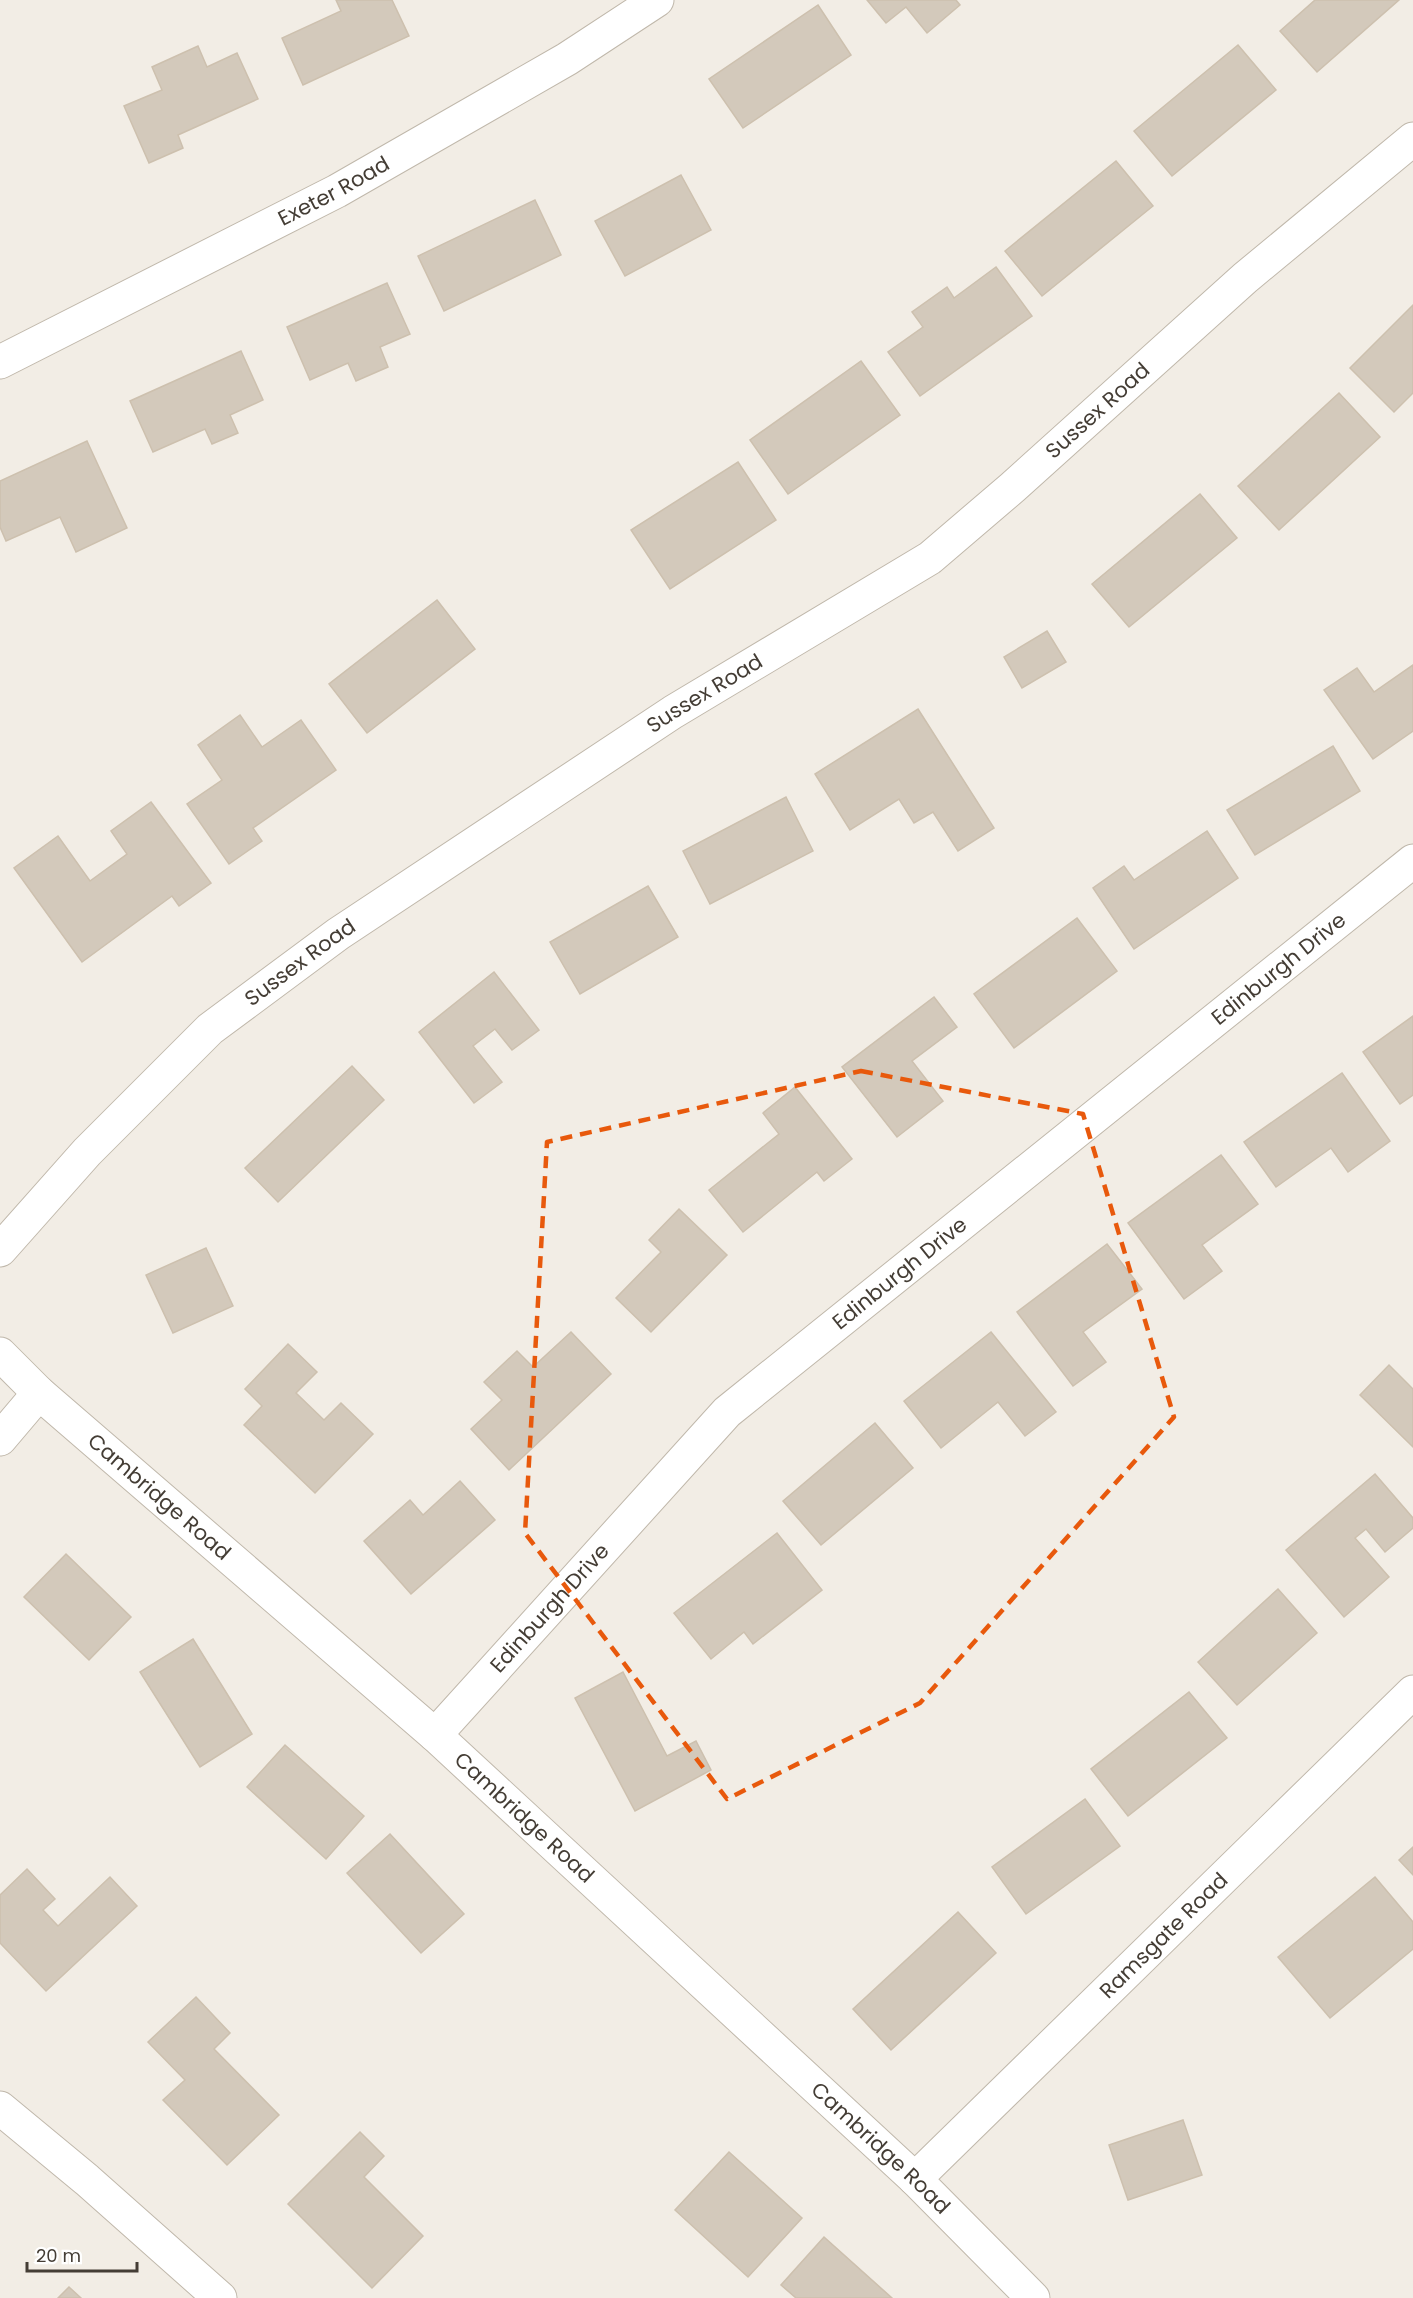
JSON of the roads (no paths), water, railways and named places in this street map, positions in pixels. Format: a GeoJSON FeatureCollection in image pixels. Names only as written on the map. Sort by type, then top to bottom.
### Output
{"type":"FeatureCollection","features":[{"type":"Feature","properties":{"kind":"street","name":"Exeter Road"},"geometry":{"type":"LineString","coordinates":[[0,362],[337,191],[567,59],[657,0]]}},
{"type":"Feature","properties":{"kind":"street","name":"Sussex Road"},"geometry":{"type":"LineString","coordinates":[[0,1250],[87,1152],[210,1029],[338,934],[673,712],[930,558],[1013,487],[1245,278],[1413,139]]}},
{"type":"Feature","properties":{"kind":"street","name":"Edinburgh Drive"},"geometry":{"type":"LineString","coordinates":[[435,1736],[727,1412],[1413,861]]}},
{"type":"Feature","properties":{"kind":"street","name":"Cambridge Road"},"geometry":{"type":"LineString","coordinates":[[0,1354],[39,1393],[435,1736],[915,2179],[1033,2298]]}},
{"type":"Feature","properties":{"kind":"street"},"geometry":{"type":"LineString","coordinates":[[0,1439],[39,1393]]}},
{"type":"Feature","properties":{"kind":"street","name":"Ramsgate Road"},"geometry":{"type":"LineString","coordinates":[[915,2179],[1413,1692]]}},
{"type":"Feature","properties":{"kind":"street"},"geometry":{"type":"LineString","coordinates":[[0,2108],[87,2180],[220,2298]]}}]}
